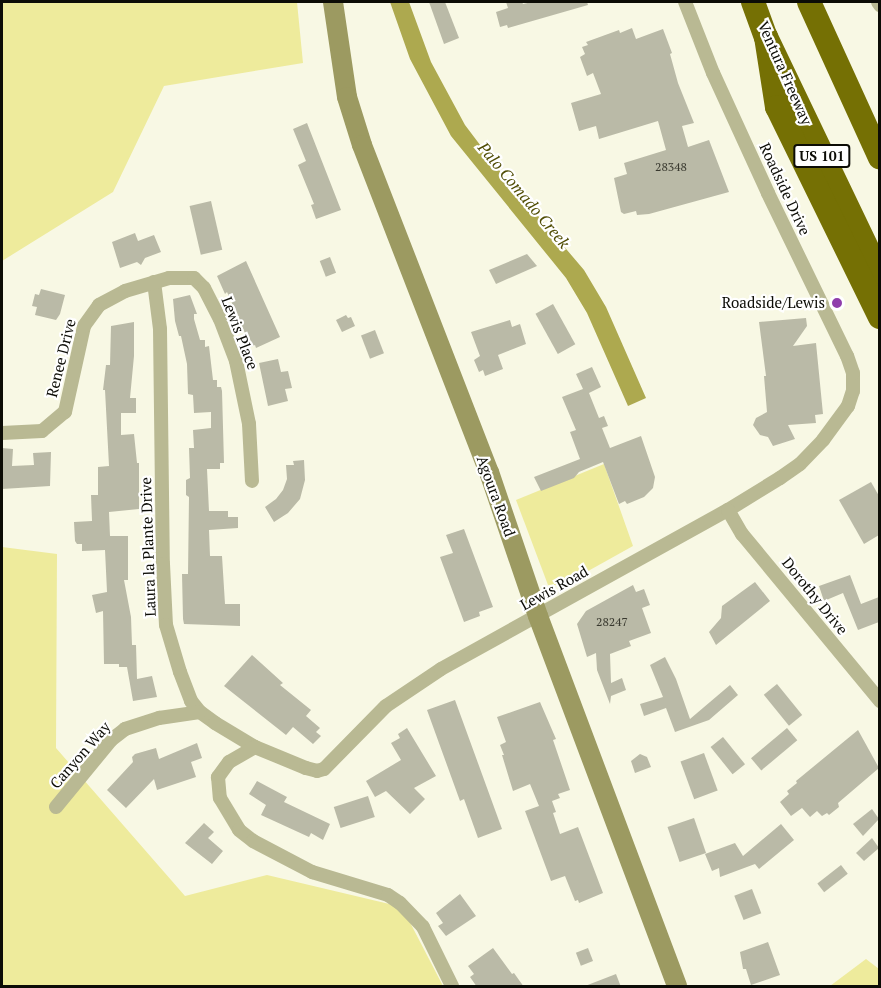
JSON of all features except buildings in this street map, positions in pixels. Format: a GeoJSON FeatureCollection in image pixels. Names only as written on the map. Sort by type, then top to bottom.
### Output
{"type":"FeatureCollection","features":[{"type":"Feature","properties":{"kind":"highway","name":"Ventura Freeway"},"geometry":{"type":"LineString","coordinates":[[753,2],[766,37],[879,275]]}},
{"type":"Feature","properties":{"kind":"highway","name":"US 101"},"geometry":{"type":"LineString","coordinates":[[809,2],[879,158]]}},
{"type":"Feature","properties":{"kind":"highway"},"geometry":{"type":"LineString","coordinates":[[766,37],[777,107],[879,317]]}},
{"type":"Feature","properties":{"kind":"main road","name":"Agoura Road"},"geometry":{"type":"LineString","coordinates":[[333,2],[346,98],[362,145],[489,472],[538,616],[677,987]]}},
{"type":"Feature","properties":{"kind":"street","name":"Roadside Drive"},"geometry":{"type":"LineString","coordinates":[[685,2],[734,119],[847,356],[853,373],[854,390]]}},
{"type":"Feature","properties":{"kind":"street","name":"Lewis Place"},"geometry":{"type":"LineString","coordinates":[[154,282],[182,276],[194,278],[204,288],[220,319],[243,389],[249,424],[252,481]]}},
{"type":"Feature","properties":{"kind":"street","name":"Renee Drive"},"geometry":{"type":"LineString","coordinates":[[2,433],[42,431],[54,423],[65,412],[76,372],[81,337],[90,314],[99,305],[125,291],[154,282]]}},
{"type":"Feature","properties":{"kind":"street","name":"Laura la Plante Drive"},"geometry":{"type":"LineString","coordinates":[[154,282],[160,329],[166,625],[191,701],[200,712],[255,747]]}},
{"type":"Feature","properties":{"kind":"street","name":"Lewis Road"},"geometry":{"type":"LineString","coordinates":[[255,747],[306,768],[317,771],[324,769],[387,706],[441,669],[728,510],[800,464],[840,420],[854,390]]}},
{"type":"Feature","properties":{"kind":"street","name":"Dorothy Drive"},"geometry":{"type":"LineString","coordinates":[[728,510],[742,534],[879,701]]}},
{"type":"Feature","properties":{"kind":"street","name":"Canyon Way"},"geometry":{"type":"LineString","coordinates":[[56,807],[111,740],[125,729],[159,718],[200,712]]}},
{"type":"Feature","properties":{"kind":"street"},"geometry":{"type":"LineString","coordinates":[[255,747],[229,762],[218,777],[220,798],[227,814],[239,830],[252,841],[312,872],[388,895],[400,903],[423,927],[452,987]]}},
{"type":"Feature","properties":{"kind":"shaded area"},"geometry":{"type":"Polygon","coordinates":[[[2,2],[297,2],[303,63],[164,86],[113,192],[2,261],[2,2]]]}},
{"type":"Feature","properties":{"kind":"shaded area"},"geometry":{"type":"Polygon","coordinates":[[[390,2],[409,2],[431,62],[465,125],[499,170],[584,270],[606,307],[646,398],[628,406],[587,313],[566,278],[451,136],[410,59],[390,2]]]}},
{"type":"Feature","properties":{"kind":"shaded area"},"geometry":{"type":"Polygon","coordinates":[[[604,464],[633,546],[563,585],[548,585],[516,500],[604,464]]]}},
{"type":"Feature","properties":{"kind":"shaded area"},"geometry":{"type":"Polygon","coordinates":[[[2,547],[57,554],[56,748],[185,896],[267,875],[402,907],[443,986],[2,986],[2,547]]]}},
{"type":"Feature","properties":{"kind":"shaded area"},"geometry":{"type":"Polygon","coordinates":[[[866,959],[879,969],[879,986],[830,986],[866,959]]]}},
{"type":"Feature","properties":{"kind":"place","name":"Roadside/Lewis"},"geometry":{"type":"Point","coordinates":[837,303]}},
{"type":"Feature","properties":{"kind":"water label","name":"Palo Comado Creek"},"geometry":{"type":"Point","coordinates":[524,195]}}]}
